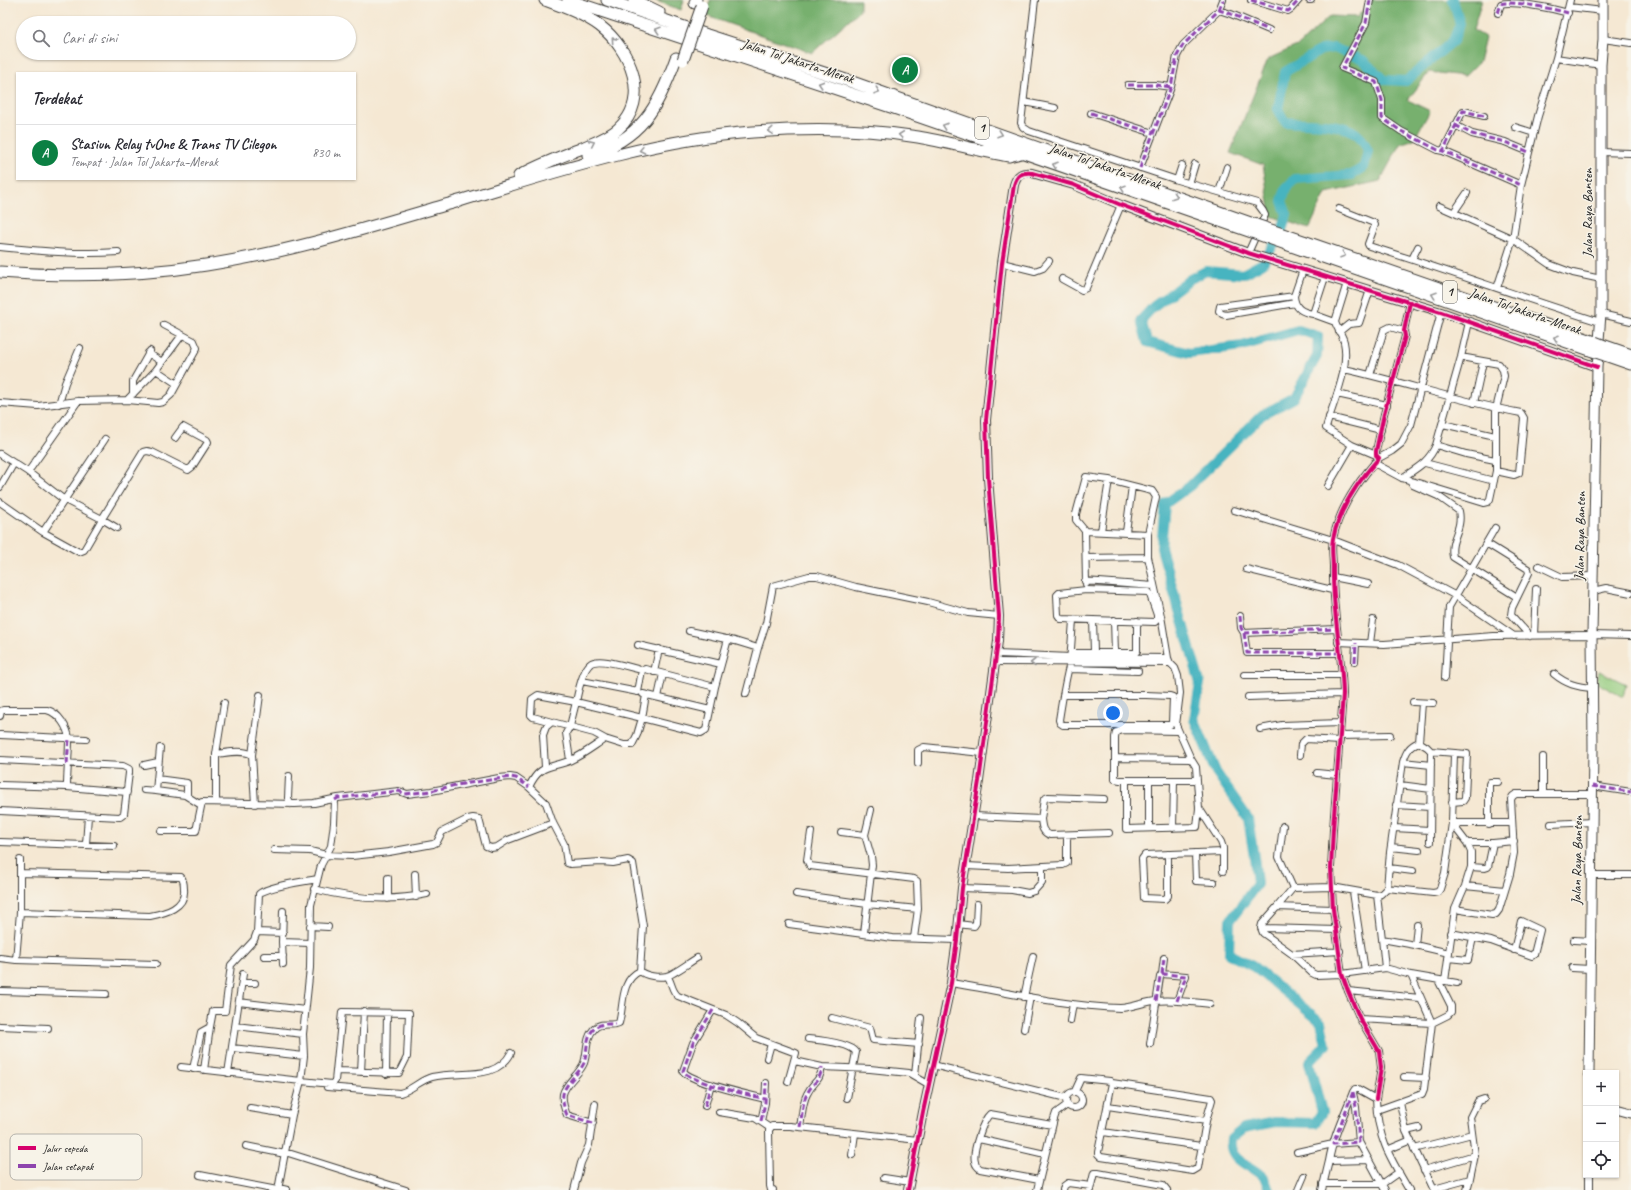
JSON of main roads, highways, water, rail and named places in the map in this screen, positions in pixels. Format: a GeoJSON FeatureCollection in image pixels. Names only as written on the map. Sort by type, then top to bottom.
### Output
{"type":"FeatureCollection","features":[{"type":"Feature","properties":{"kind":"highway"},"geometry":{"type":"LineString","coordinates":[[519,176],[530,169],[597,142],[618,129],[629,116],[635,99],[636,87],[630,65],[618,44],[610,35],[598,25],[580,15],[545,0]]}},
{"type":"Feature","properties":{"kind":"highway","name":"Jalan Tol Jakarta–Merak"},"geometry":{"type":"LineString","coordinates":[[568,0],[894,108],[1021,153],[1304,246],[1600,349],[1631,364]]}},
{"type":"Feature","properties":{"kind":"highway","name":"Jalan Tol Jakarta–Merak"},"geometry":{"type":"LineString","coordinates":[[607,0],[707,35],[852,82],[1254,229]]}},
{"type":"Feature","properties":{"kind":"highway"},"geometry":{"type":"LineString","coordinates":[[634,0],[707,35]]}},
{"type":"Feature","properties":{"kind":"highway"},"geometry":{"type":"LineString","coordinates":[[608,156],[639,135],[657,115],[672,89],[679,59],[699,2]]}},
{"type":"Feature","properties":{"kind":"highway"},"geometry":{"type":"LineString","coordinates":[[0,265],[64,270],[168,266],[226,257],[348,228],[417,209],[595,153],[615,144],[633,132],[646,119],[655,107],[679,59]]}},
{"type":"Feature","properties":{"kind":"highway"},"geometry":{"type":"LineString","coordinates":[[0,272],[74,276],[121,274],[198,267],[248,258],[364,229],[608,156],[701,138],[751,132],[810,129],[877,132],[919,137],[1009,156],[1021,153]]}},
{"type":"Feature","properties":{"kind":"highway","name":"Jalan Tol Jakarta–Merak"},"geometry":{"type":"LineString","coordinates":[[1600,349],[1631,355]]}},
{"type":"Feature","properties":{"kind":"main road","name":"Jalan Raya Banten"},"geometry":{"type":"LineString","coordinates":[[1589,1070],[1590,941],[1594,875],[1592,822],[1592,635],[1597,367],[1601,318],[1600,152],[1603,0]]}},
{"type":"Feature","properties":{"kind":"main road"},"geometry":{"type":"LineString","coordinates":[[1619,1110],[1631,1112]]}},
{"type":"Feature","properties":{"kind":"waterway"},"geometry":{"type":"LineString","coordinates":[[1269,1190],[1263,1177],[1236,1157],[1231,1146],[1231,1139],[1244,1128],[1275,1122],[1315,1123],[1322,1112],[1309,1062],[1326,1045],[1321,1022],[1254,967],[1229,954],[1230,921],[1257,884],[1248,818],[1216,772],[1194,719],[1200,683],[1161,548],[1165,504],[1190,486],[1262,415],[1294,398],[1317,356],[1318,336],[1298,330],[1242,346],[1189,353],[1147,342],[1141,320],[1154,306],[1190,279],[1206,271],[1243,274],[1263,263],[1282,230],[1287,215],[1282,201],[1286,188],[1295,179],[1352,175],[1364,167],[1368,151],[1363,140],[1354,132],[1345,128],[1325,124],[1285,122],[1278,109],[1285,72],[1321,50],[1334,48],[1363,60],[1384,80],[1406,81],[1453,41],[1460,24],[1453,0]]}},
{"type":"Feature","properties":{"kind":"place","name":"Stasiun Relay tvOne & Trans TV Cilegon"},"geometry":{"type":"Point","coordinates":[905,70]}}]}
